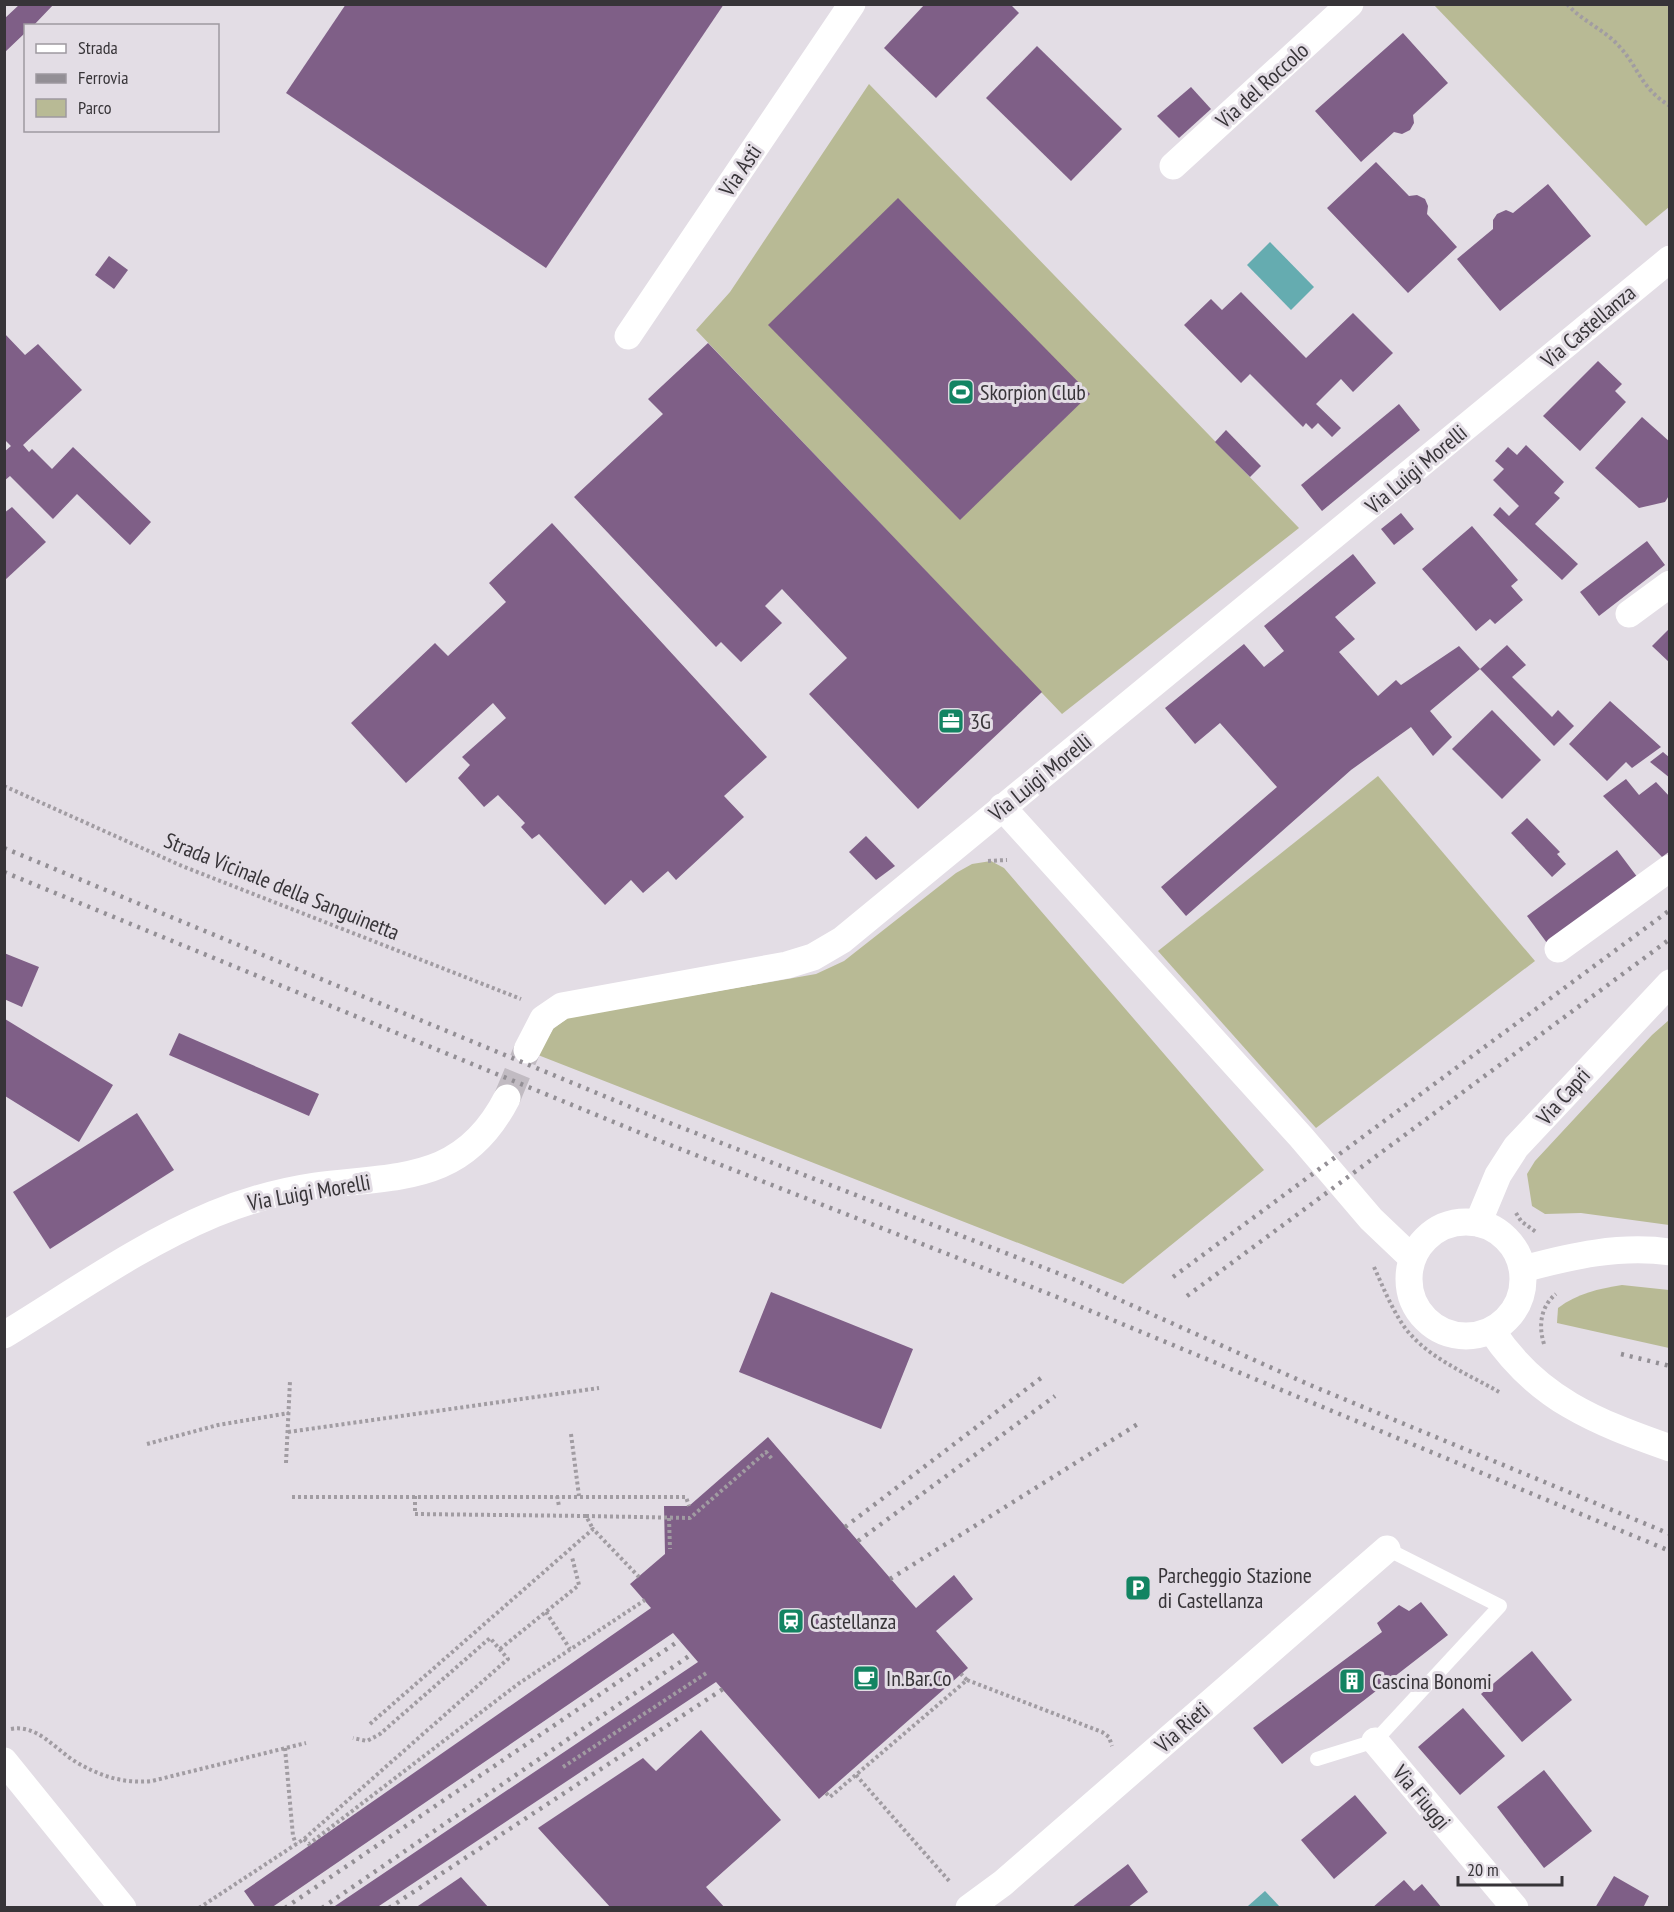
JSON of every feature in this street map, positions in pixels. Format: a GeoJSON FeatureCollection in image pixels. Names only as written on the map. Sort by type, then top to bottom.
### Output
{"type":"FeatureCollection","features":[{"type":"Feature","properties":{"kind":"street","name":"Via Asti"},"geometry":{"type":"LineString","coordinates":[[628,336],[852,4]]}},
{"type":"Feature","properties":{"kind":"street","name":"Via del Roccolo"},"geometry":{"type":"LineString","coordinates":[[1173,166],[1350,4]]}},
{"type":"Feature","properties":{"kind":"street","name":"Via Castellanza"},"geometry":{"type":"LineString","coordinates":[[1507,393],[1670,259]]}},
{"type":"Feature","properties":{"kind":"street","name":"Via Luigi Morelli"},"geometry":{"type":"LineString","coordinates":[[543,1019],[554,1009],[573,1003],[788,965],[813,957],[847,936],[1507,393]]}},
{"type":"Feature","properties":{"kind":"street"},"geometry":{"type":"LineString","coordinates":[[1629,614],[1670,584]]}},
{"type":"Feature","properties":{"kind":"street"},"geometry":{"type":"LineString","coordinates":[[1002,807],[1301,1137],[1371,1219],[1412,1258]]}},
{"type":"Feature","properties":{"kind":"street"},"geometry":{"type":"LineString","coordinates":[[1558,949],[1670,868]]}},
{"type":"Feature","properties":{"kind":"street","name":"Via Capri"},"geometry":{"type":"LineString","coordinates":[[1478,1222],[1498,1175],[1516,1147],[1670,983]]}},
{"type":"Feature","properties":{"kind":"street"},"geometry":{"type":"LineString","coordinates":[[526,1050],[543,1019]]}},
{"type":"Feature","properties":{"kind":"street","name":"Via Luigi Morelli"},"geometry":{"type":"LineString","coordinates":[[4,1335],[164,1238],[218,1213],[268,1196],[403,1175],[452,1160],[479,1141],[507,1098]]}},
{"type":"Feature","properties":{"kind":"street"},"geometry":{"type":"LineString","coordinates":[[1462,1221],[1478,1222],[1494,1228],[1508,1239],[1518,1253],[1523,1269],[1523,1288],[1518,1305],[1507,1320],[1492,1331],[1473,1336],[1453,1335],[1435,1328],[1420,1315],[1411,1297],[1408,1278],[1412,1258],[1420,1244],[1431,1233],[1462,1221]]}},
{"type":"Feature","properties":{"kind":"street"},"geometry":{"type":"LineString","coordinates":[[1523,1269],[1577,1255],[1613,1251],[1670,1252]]}},
{"type":"Feature","properties":{"kind":"street"},"geometry":{"type":"LineString","coordinates":[[1492,1331],[1523,1372],[1550,1393],[1594,1419],[1670,1448]]}},
{"type":"Feature","properties":{"kind":"street","name":"Via Rieti"},"geometry":{"type":"LineString","coordinates":[[970,1901],[1003,1883],[1387,1549]]}},
{"type":"Feature","properties":{"kind":"street","name":"Via Fiuggi"},"geometry":{"type":"LineString","coordinates":[[1375,1741],[1515,1908]]}},
{"type":"Feature","properties":{"kind":"street"},"geometry":{"type":"LineString","coordinates":[[4,1761],[123,1908]]}},
{"type":"Feature","properties":{"kind":"lane"},"geometry":{"type":"LineString","coordinates":[[1317,1760],[1375,1741],[1500,1606],[1387,1549]]}},
{"type":"Feature","properties":{"kind":"path"},"geometry":{"type":"LineString","coordinates":[[1567,4],[1583,21],[1621,47],[1643,84],[1670,106]]}},
{"type":"Feature","properties":{"kind":"path","name":"Strada Vicinale della Sanguinetta"},"geometry":{"type":"LineString","coordinates":[[4,786],[182,866],[526,1000],[543,1019]]}},
{"type":"Feature","properties":{"kind":"path"},"geometry":{"type":"LineString","coordinates":[[1514,1208],[1521,1221],[1529,1229],[1547,1235]]}},
{"type":"Feature","properties":{"kind":"path"},"geometry":{"type":"LineString","coordinates":[[1370,1259],[1395,1313],[1411,1335],[1428,1350],[1509,1398]]}},
{"type":"Feature","properties":{"kind":"path"},"geometry":{"type":"LineString","coordinates":[[1546,1350],[1541,1318],[1545,1306],[1562,1289]]}},
{"type":"Feature","properties":{"kind":"path"},"geometry":{"type":"LineString","coordinates":[[286,1463],[290,1381]]}},
{"type":"Feature","properties":{"kind":"path"},"geometry":{"type":"LineString","coordinates":[[288,1432],[599,1388]]}},
{"type":"Feature","properties":{"kind":"path"},"geometry":{"type":"LineString","coordinates":[[147,1444],[218,1425],[289,1413]]}},
{"type":"Feature","properties":{"kind":"path"},"geometry":{"type":"LineString","coordinates":[[571,1434],[579,1496]]}},
{"type":"Feature","properties":{"kind":"path"},"geometry":{"type":"LineString","coordinates":[[415,1496],[416,1514],[690,1518],[766,1452],[772,1459]]}},
{"type":"Feature","properties":{"kind":"path"},"geometry":{"type":"LineString","coordinates":[[557,1496],[559,1506]]}},
{"type":"Feature","properties":{"kind":"path"},"geometry":{"type":"LineString","coordinates":[[292,1497],[686,1497],[689,1506]]}},
{"type":"Feature","properties":{"kind":"path"},"geometry":{"type":"LineString","coordinates":[[586,1516],[593,1529],[639,1576]]}},
{"type":"Feature","properties":{"kind":"path"},"geometry":{"type":"LineString","coordinates":[[669,1518],[670,1549]]}},
{"type":"Feature","properties":{"kind":"path"},"geometry":{"type":"LineString","coordinates":[[370,1724],[593,1529]]}},
{"type":"Feature","properties":{"kind":"path"},"geometry":{"type":"LineString","coordinates":[[500,1649],[579,1585],[572,1557]]}},
{"type":"Feature","properties":{"kind":"path"},"geometry":{"type":"LineString","coordinates":[[304,1839],[309,1844],[518,1684],[645,1600]]}},
{"type":"Feature","properties":{"kind":"path"},"geometry":{"type":"LineString","coordinates":[[546,1612],[570,1649]]}},
{"type":"Feature","properties":{"kind":"path"},"geometry":{"type":"LineString","coordinates":[[200,1908],[304,1839],[508,1659],[490,1638],[380,1734],[367,1741],[353,1738]]}},
{"type":"Feature","properties":{"kind":"path"},"geometry":{"type":"LineString","coordinates":[[563,1767],[708,1672]]}},
{"type":"Feature","properties":{"kind":"path"},"geometry":{"type":"LineString","coordinates":[[961,1674],[967,1680],[1105,1734],[1112,1744],[1110,1752]]}},
{"type":"Feature","properties":{"kind":"path"},"geometry":{"type":"LineString","coordinates":[[826,1793],[830,1797],[967,1680]]}},
{"type":"Feature","properties":{"kind":"path"},"geometry":{"type":"LineString","coordinates":[[10,1729],[23,1728],[35,1732],[78,1763],[107,1777],[129,1782],[152,1780],[306,1743]]}},
{"type":"Feature","properties":{"kind":"path"},"geometry":{"type":"LineString","coordinates":[[285,1748],[293,1836],[296,1844]]}},
{"type":"Feature","properties":{"kind":"path"},"geometry":{"type":"LineString","coordinates":[[856,1775],[970,1901]]}},
{"type":"Feature","properties":{"kind":"green space"},"geometry":{"type":"Polygon","coordinates":[[[1434,5],[1669,5],[1669,207],[1646,226],[1434,5]]]}},
{"type":"Feature","properties":{"kind":"green space","name":"Skorpion Club"},"geometry":{"type":"Polygon","coordinates":[[[869,84],[1299,528],[1062,714],[696,330],[730,292],[869,84]]]}},
{"type":"Feature","properties":{"kind":"green space"},"geometry":{"type":"Polygon","coordinates":[[[1378,776],[1535,961],[1316,1128],[1158,951],[1378,776]]]}},
{"type":"Feature","properties":{"kind":"green space"},"geometry":{"type":"Polygon","coordinates":[[[991,861],[1004,868],[1264,1170],[1123,1284],[538,1055],[553,1029],[569,1017],[816,974],[844,961],[956,873],[972,864],[991,861]]]}},
{"type":"Feature","properties":{"kind":"green space"},"geometry":{"type":"Polygon","coordinates":[[[1669,1020],[1669,1225],[1581,1213],[1545,1214],[1532,1206],[1527,1174],[1535,1161],[1652,1035],[1669,1020]]]}},
{"type":"Feature","properties":{"kind":"green space"},"geometry":{"type":"Polygon","coordinates":[[[1622,1285],[1669,1290],[1669,1348],[1557,1323],[1558,1308],[1566,1303],[1588,1292],[1622,1285]]]}},
{"type":"Feature","properties":{"kind":"water"},"geometry":{"type":"Polygon","coordinates":[[[1270,242],[1314,287],[1291,310],[1247,265],[1270,242]]]}},
{"type":"Feature","properties":{"kind":"water"},"geometry":{"type":"Polygon","coordinates":[[[1265,1891],[1280,1907],[1248,1906],[1265,1891]]]}},
{"type":"Feature","properties":{"kind":"building"},"geometry":{"type":"Polygon","coordinates":[[[20,4],[54,4],[35,24],[24,24],[24,34],[4,53],[4,19],[20,4]]]}},
{"type":"Feature","properties":{"kind":"building"},"geometry":{"type":"Polygon","coordinates":[[[346,4],[724,4],[546,268],[286,93],[346,4]]]}},
{"type":"Feature","properties":{"kind":"building"},"geometry":{"type":"Polygon","coordinates":[[[925,4],[1010,4],[1019,13],[936,98],[884,48],[925,4]]]}},
{"type":"Feature","properties":{"kind":"building"},"geometry":{"type":"Polygon","coordinates":[[[1403,33],[1448,83],[1413,115],[1414,123],[1410,130],[1402,134],[1394,132],[1361,162],[1315,111],[1403,33]]]}},
{"type":"Feature","properties":{"kind":"building"},"geometry":{"type":"Polygon","coordinates":[[[1037,46],[1122,129],[1071,181],[986,98],[1037,46]]]}},
{"type":"Feature","properties":{"kind":"building"},"geometry":{"type":"Polygon","coordinates":[[[1191,87],[1211,109],[1179,138],[1157,116],[1191,87]]]}},
{"type":"Feature","properties":{"kind":"building"},"geometry":{"type":"Polygon","coordinates":[[[1376,162],[1409,196],[1417,195],[1425,199],[1428,206],[1427,214],[1457,247],[1408,293],[1327,208],[1376,162]]]}},
{"type":"Feature","properties":{"kind":"building"},"geometry":{"type":"Polygon","coordinates":[[[1548,184],[1591,236],[1500,311],[1457,259],[1493,229],[1493,220],[1497,214],[1506,210],[1513,213],[1548,184]]]}},
{"type":"Feature","properties":{"kind":"building"},"geometry":{"type":"Polygon","coordinates":[[[898,198],[1090,394],[960,520],[768,325],[898,198]]]}},
{"type":"Feature","properties":{"kind":"building"},"geometry":{"type":"Polygon","coordinates":[[[109,256],[128,270],[114,289],[95,275],[109,256]]]}},
{"type":"Feature","properties":{"kind":"building"},"geometry":{"type":"Polygon","coordinates":[[[1241,292],[1306,358],[1353,313],[1393,353],[1353,392],[1341,379],[1316,404],[1341,428],[1332,437],[1318,423],[1312,429],[1306,423],[1303,427],[1250,374],[1241,383],[1184,325],[1211,299],[1222,310],[1241,292]]]}},
{"type":"Feature","properties":{"kind":"building"},"geometry":{"type":"Polygon","coordinates":[[[4,333],[25,355],[38,344],[82,390],[23,445],[29,452],[32,449],[52,469],[73,447],[151,522],[130,545],[77,494],[53,519],[10,476],[4,481],[4,452],[11,446],[4,439],[4,333]]]}},
{"type":"Feature","properties":{"kind":"building"},"geometry":{"type":"Polygon","coordinates":[[[708,343],[1042,692],[918,809],[809,694],[847,658],[782,589],[765,606],[782,623],[741,662],[721,642],[716,647],[574,497],[663,414],[648,399],[708,343]]]}},
{"type":"Feature","properties":{"kind":"building"},"geometry":{"type":"Polygon","coordinates":[[[1598,361],[1622,384],[1615,391],[1626,402],[1580,451],[1543,416],[1598,361]]]}},
{"type":"Feature","properties":{"kind":"building"},"geometry":{"type":"Polygon","coordinates":[[[1399,404],[1420,430],[1322,511],[1301,485],[1399,404]]]}},
{"type":"Feature","properties":{"kind":"building"},"geometry":{"type":"Polygon","coordinates":[[[1642,417],[1670,442],[1670,494],[1665,502],[1639,508],[1595,468],[1642,417]]]}},
{"type":"Feature","properties":{"kind":"building"},"geometry":{"type":"Polygon","coordinates":[[[1226,430],[1261,466],[1250,477],[1215,442],[1226,430]]]}},
{"type":"Feature","properties":{"kind":"building"},"geometry":{"type":"Polygon","coordinates":[[[1526,445],[1564,482],[1554,493],[1560,498],[1535,524],[1578,564],[1562,580],[1493,515],[1500,507],[1509,516],[1519,506],[1493,480],[1504,469],[1495,461],[1508,447],[1517,455],[1526,445]]]}},
{"type":"Feature","properties":{"kind":"building"},"geometry":{"type":"Polygon","coordinates":[[[12,507],[46,542],[4,581],[4,513],[12,507]]]}},
{"type":"Feature","properties":{"kind":"building"},"geometry":{"type":"Polygon","coordinates":[[[1401,513],[1414,529],[1394,545],[1381,529],[1401,513]]]}},
{"type":"Feature","properties":{"kind":"building"},"geometry":{"type":"Polygon","coordinates":[[[552,523],[767,757],[724,796],[744,817],[676,880],[668,871],[643,893],[631,880],[605,905],[539,834],[532,839],[521,827],[525,823],[498,795],[484,807],[458,778],[470,765],[462,757],[506,718],[493,703],[406,783],[351,723],[435,643],[448,656],[506,602],[489,583],[552,523]]]}},
{"type":"Feature","properties":{"kind":"building"},"geometry":{"type":"Polygon","coordinates":[[[1472,526],[1518,580],[1511,586],[1523,600],[1495,624],[1490,619],[1476,631],[1422,569],[1472,526]]]}},
{"type":"Feature","properties":{"kind":"building"},"geometry":{"type":"Polygon","coordinates":[[[1647,541],[1665,565],[1599,616],[1580,592],[1647,541]]]}},
{"type":"Feature","properties":{"kind":"building"},"geometry":{"type":"Polygon","coordinates":[[[1353,554],[1376,583],[1335,617],[1355,639],[1339,652],[1378,696],[1396,680],[1401,685],[1459,646],[1480,669],[1430,711],[1452,737],[1433,756],[1411,727],[1351,770],[1186,916],[1161,887],[1277,787],[1220,723],[1195,744],[1165,708],[1244,644],[1264,667],[1284,651],[1264,626],[1353,554]]]}},
{"type":"Feature","properties":{"kind":"building"},"geometry":{"type":"Polygon","coordinates":[[[1670,628],[1670,663],[1652,646],[1670,628]]]}},
{"type":"Feature","properties":{"kind":"building"},"geometry":{"type":"Polygon","coordinates":[[[1507,645],[1526,665],[1512,677],[1552,717],[1558,710],[1574,726],[1554,746],[1480,669],[1507,645]]]}},
{"type":"Feature","properties":{"kind":"building"},"geometry":{"type":"Polygon","coordinates":[[[1610,701],[1661,747],[1632,768],[1626,762],[1607,781],[1569,744],[1610,701]]]}},
{"type":"Feature","properties":{"kind":"building"},"geometry":{"type":"Polygon","coordinates":[[[1492,710],[1541,760],[1502,799],[1452,749],[1492,710]]]}},
{"type":"Feature","properties":{"kind":"building"},"geometry":{"type":"Polygon","coordinates":[[[1663,752],[1670,758],[1670,778],[1650,762],[1663,752]]]}},
{"type":"Feature","properties":{"kind":"building"},"geometry":{"type":"Polygon","coordinates":[[[1626,779],[1639,795],[1656,782],[1670,797],[1670,851],[1662,857],[1603,796],[1626,779]]]}},
{"type":"Feature","properties":{"kind":"building"},"geometry":{"type":"Polygon","coordinates":[[[1527,818],[1560,852],[1557,854],[1566,864],[1552,877],[1511,833],[1527,818]]]}},
{"type":"Feature","properties":{"kind":"building"},"geometry":{"type":"Polygon","coordinates":[[[866,836],[895,866],[876,880],[849,852],[866,836]]]}},
{"type":"Feature","properties":{"kind":"building"},"geometry":{"type":"Polygon","coordinates":[[[1617,850],[1638,878],[1547,943],[1527,916],[1617,850]]]}},
{"type":"Feature","properties":{"kind":"building"},"geometry":{"type":"Polygon","coordinates":[[[4,953],[39,967],[22,1007],[4,999],[4,953]]]}},
{"type":"Feature","properties":{"kind":"building"},"geometry":{"type":"Polygon","coordinates":[[[5,1019],[113,1085],[79,1142],[5,1096],[5,1019]]]}},
{"type":"Feature","properties":{"kind":"building"},"geometry":{"type":"Polygon","coordinates":[[[179,1033],[319,1094],[309,1116],[169,1055],[179,1033]]]}},
{"type":"Feature","properties":{"kind":"building"},"geometry":{"type":"Polygon","coordinates":[[[137,1113],[174,1170],[50,1249],[13,1192],[137,1113]]]}},
{"type":"Feature","properties":{"kind":"building"},"geometry":{"type":"Polygon","coordinates":[[[771,1292],[913,1349],[881,1429],[739,1372],[771,1292]]]}},
{"type":"Feature","properties":{"kind":"building"},"geometry":{"type":"Polygon","coordinates":[[[768,1437],[916,1608],[954,1575],[973,1599],[936,1631],[968,1668],[819,1799],[716,1682],[376,1908],[332,1908],[698,1662],[673,1633],[271,1908],[256,1908],[244,1891],[651,1608],[630,1584],[665,1554],[664,1506],[689,1506],[768,1437]]]}},
{"type":"Feature","properties":{"kind":"building","name":"Cascina Bonomi"},"geometry":{"type":"Polygon","coordinates":[[[1421,1602],[1448,1635],[1282,1764],[1253,1728],[1382,1632],[1377,1623],[1399,1605],[1409,1611],[1421,1602]]]}},
{"type":"Feature","properties":{"kind":"building"},"geometry":{"type":"Polygon","coordinates":[[[1532,1651],[1572,1700],[1522,1742],[1481,1694],[1532,1651]]]}},
{"type":"Feature","properties":{"kind":"building"},"geometry":{"type":"Polygon","coordinates":[[[1463,1708],[1505,1756],[1460,1795],[1418,1747],[1463,1708]]]}},
{"type":"Feature","properties":{"kind":"building"},"geometry":{"type":"Polygon","coordinates":[[[701,1730],[781,1820],[706,1887],[725,1908],[611,1908],[538,1828],[643,1758],[656,1771],[701,1730]]]}},
{"type":"Feature","properties":{"kind":"building"},"geometry":{"type":"Polygon","coordinates":[[[1544,1770],[1592,1831],[1544,1868],[1497,1807],[1544,1770]]]}},
{"type":"Feature","properties":{"kind":"building"},"geometry":{"type":"Polygon","coordinates":[[[1355,1795],[1387,1833],[1334,1879],[1301,1840],[1355,1795]]]}},
{"type":"Feature","properties":{"kind":"building"},"geometry":{"type":"Polygon","coordinates":[[[1128,1864],[1148,1892],[1127,1908],[1071,1908],[1128,1864]]]}},
{"type":"Feature","properties":{"kind":"building"},"geometry":{"type":"Polygon","coordinates":[[[1614,1876],[1649,1896],[1643,1908],[1595,1908],[1614,1876]]]}},
{"type":"Feature","properties":{"kind":"building"},"geometry":{"type":"Polygon","coordinates":[[[461,1877],[489,1908],[415,1908],[461,1877]]]}},
{"type":"Feature","properties":{"kind":"building"},"geometry":{"type":"Polygon","coordinates":[[[1404,1880],[1414,1891],[1422,1884],[1442,1908],[1372,1908],[1404,1880]]]}},
{"type":"Feature","properties":{"kind":"tunnel"},"geometry":{"type":"LineString","coordinates":[[507,1098],[527,1050]]}},
{"type":"Feature","properties":{"kind":"railway"},"geometry":{"type":"LineString","coordinates":[[4,848],[667,1122],[1073,1279],[1310,1385],[1670,1534]]}},
{"type":"Feature","properties":{"kind":"railway"},"geometry":{"type":"LineString","coordinates":[[4,872],[660,1141],[1057,1297],[1670,1551]]}},
{"type":"Feature","properties":{"kind":"railway"},"geometry":{"type":"LineString","coordinates":[[1173,1277],[1670,910]]}},
{"type":"Feature","properties":{"kind":"railway"},"geometry":{"type":"LineString","coordinates":[[1187,1296],[1670,939]]}},
{"type":"Feature","properties":{"kind":"railway"},"geometry":{"type":"LineString","coordinates":[[1621,1354],[1670,1366]]}},
{"type":"Feature","properties":{"kind":"railway"},"geometry":{"type":"LineString","coordinates":[[845,1527],[1041,1378]]}},
{"type":"Feature","properties":{"kind":"railway"},"geometry":{"type":"LineString","coordinates":[[858,1541],[1055,1396]]}},
{"type":"Feature","properties":{"kind":"railway"},"geometry":{"type":"LineString","coordinates":[[890,1579],[1141,1422]]}},
{"type":"Feature","properties":{"kind":"railway"},"geometry":{"type":"LineString","coordinates":[[285,1908],[680,1640]]}},
{"type":"Feature","properties":{"kind":"railway"},"geometry":{"type":"LineString","coordinates":[[322,1908],[692,1654]]}},
{"type":"Feature","properties":{"kind":"railway"},"geometry":{"type":"LineString","coordinates":[[389,1908],[723,1689]]}},
{"type":"Feature","properties":{"kind":"place","name":"Skorpion Club"},"geometry":{"type":"Point","coordinates":[961,392]}},
{"type":"Feature","properties":{"kind":"place","name":"3G"},"geometry":{"type":"Point","coordinates":[951,721]}},
{"type":"Feature","properties":{"kind":"place","name":"Parcheggio Stazione di Castellanza"},"geometry":{"type":"Point","coordinates":[1138,1588]}},
{"type":"Feature","properties":{"kind":"place","name":"Castellanza"},"geometry":{"type":"Point","coordinates":[791,1621]}},
{"type":"Feature","properties":{"kind":"place","name":"In.Bar.Co"},"geometry":{"type":"Point","coordinates":[866,1678]}},
{"type":"Feature","properties":{"kind":"place","name":"Cascina Bonomi"},"geometry":{"type":"Point","coordinates":[1352,1681]}}]}
